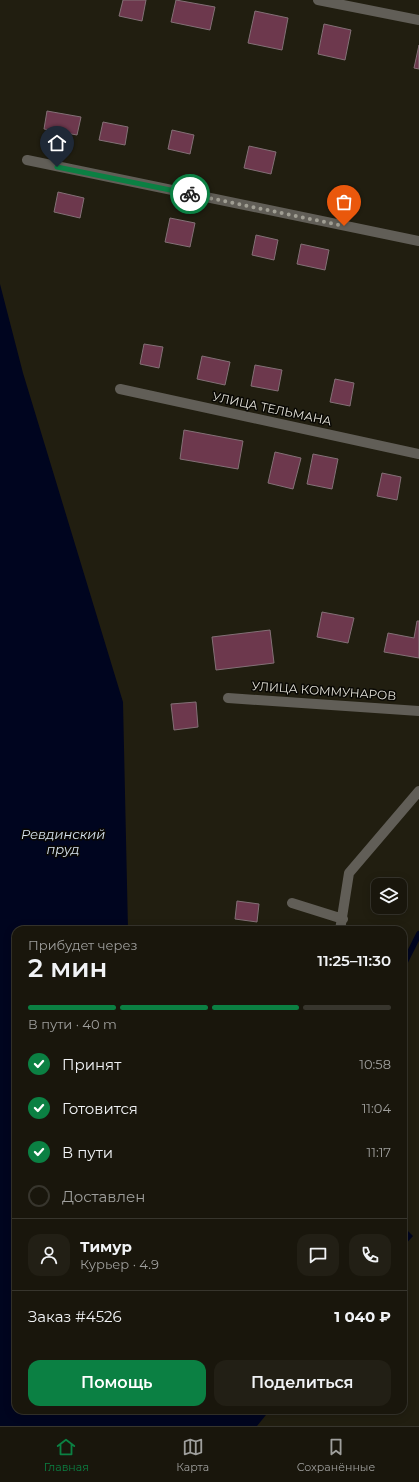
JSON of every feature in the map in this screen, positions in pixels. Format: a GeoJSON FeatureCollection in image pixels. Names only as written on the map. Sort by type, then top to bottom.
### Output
{"type":"FeatureCollection","features":[{"type":"Feature","properties":{"kind":"street"},"geometry":{"type":"LineString","coordinates":[[318,0],[419,20]]}},
{"type":"Feature","properties":{"kind":"street"},"geometry":{"type":"LineString","coordinates":[[27,160],[419,241]]}},
{"type":"Feature","properties":{"kind":"street","name":"УЛИЦА ТЕЛЬМАНА"},"geometry":{"type":"LineString","coordinates":[[120,389],[419,454]]}},
{"type":"Feature","properties":{"kind":"street","name":"УЛИЦА КОММУНАРОВ"},"geometry":{"type":"LineString","coordinates":[[228,698],[419,711]]}},
{"type":"Feature","properties":{"kind":"street"},"geometry":{"type":"LineString","coordinates":[[341,926],[349,873],[419,791]]}},
{"type":"Feature","properties":{"kind":"street"},"geometry":{"type":"LineString","coordinates":[[292,903],[342,919]]}},
{"type":"Feature","properties":{"kind":"water","name":"Ревдинский пруд"},"geometry":{"type":"Polygon","coordinates":[[[0,284],[23,373],[123,702],[128,926],[12,926],[12,1414],[267,1414],[257,1426],[0,1426],[0,284]]]}},
{"type":"Feature","properties":{"kind":"water"},"geometry":{"type":"Polygon","coordinates":[[[407,1230],[413,1236],[407,1243],[407,1230]]]}},
{"type":"Feature","properties":{"kind":"building"},"geometry":{"type":"Polygon","coordinates":[[[123,0],[146,0],[142,21],[119,16],[123,0]]]}},
{"type":"Feature","properties":{"kind":"building"},"geometry":{"type":"Polygon","coordinates":[[[176,0],[215,7],[210,30],[171,22],[176,0]]]}},
{"type":"Feature","properties":{"kind":"building"},"geometry":{"type":"Polygon","coordinates":[[[255,11],[288,18],[282,50],[248,43],[255,11]]]}},
{"type":"Feature","properties":{"kind":"building"},"geometry":{"type":"Polygon","coordinates":[[[324,24],[351,30],[345,60],[318,54],[324,24]]]}},
{"type":"Feature","properties":{"kind":"building"},"geometry":{"type":"Polygon","coordinates":[[[419,45],[419,69],[414,68],[419,45]]]}},
{"type":"Feature","properties":{"kind":"building"},"geometry":{"type":"Polygon","coordinates":[[[47,111],[81,117],[77,135],[44,129],[47,111]]]}},
{"type":"Feature","properties":{"kind":"building"},"geometry":{"type":"Polygon","coordinates":[[[103,122],[128,127],[125,145],[99,140],[103,122]]]}},
{"type":"Feature","properties":{"kind":"building"},"geometry":{"type":"Polygon","coordinates":[[[172,130],[194,135],[190,154],[168,149],[172,130]]]}},
{"type":"Feature","properties":{"kind":"building"},"geometry":{"type":"Polygon","coordinates":[[[249,146],[276,152],[271,174],[244,168],[249,146]]]}},
{"type":"Feature","properties":{"kind":"building"},"geometry":{"type":"Polygon","coordinates":[[[58,192],[84,198],[80,218],[54,212],[58,192]]]}},
{"type":"Feature","properties":{"kind":"building"},"geometry":{"type":"Polygon","coordinates":[[[170,218],[195,223],[190,247],[165,242],[170,218]]]}},
{"type":"Feature","properties":{"kind":"building"},"geometry":{"type":"Polygon","coordinates":[[[256,235],[278,240],[274,260],[252,255],[256,235]]]}},
{"type":"Feature","properties":{"kind":"building"},"geometry":{"type":"Polygon","coordinates":[[[301,244],[329,250],[325,270],[297,264],[301,244]]]}},
{"type":"Feature","properties":{"kind":"building"},"geometry":{"type":"Polygon","coordinates":[[[144,344],[163,347],[159,368],[140,364],[144,344]]]}},
{"type":"Feature","properties":{"kind":"building"},"geometry":{"type":"Polygon","coordinates":[[[202,356],[230,362],[225,385],[197,379],[202,356]]]}},
{"type":"Feature","properties":{"kind":"building"},"geometry":{"type":"Polygon","coordinates":[[[255,365],[282,370],[278,391],[251,386],[255,365]]]}},
{"type":"Feature","properties":{"kind":"building"},"geometry":{"type":"Polygon","coordinates":[[[335,379],[354,383],[350,406],[330,402],[335,379]]]}},
{"type":"Feature","properties":{"kind":"building"},"geometry":{"type":"Polygon","coordinates":[[[184,430],[243,441],[238,469],[180,459],[184,430]]]}},
{"type":"Feature","properties":{"kind":"building"},"geometry":{"type":"Polygon","coordinates":[[[275,452],[301,458],[293,489],[268,483],[275,452]]]}},
{"type":"Feature","properties":{"kind":"building"},"geometry":{"type":"Polygon","coordinates":[[[313,454],[338,459],[332,489],[307,484],[313,454]]]}},
{"type":"Feature","properties":{"kind":"building"},"geometry":{"type":"Polygon","coordinates":[[[382,473],[401,477],[397,500],[377,496],[382,473]]]}},
{"type":"Feature","properties":{"kind":"building"},"geometry":{"type":"Polygon","coordinates":[[[322,612],[354,618],[348,643],[317,637],[322,612]]]}},
{"type":"Feature","properties":{"kind":"building"},"geometry":{"type":"Polygon","coordinates":[[[417,621],[419,621],[419,658],[384,652],[388,633],[414,638],[417,621]]]}},
{"type":"Feature","properties":{"kind":"building"},"geometry":{"type":"Polygon","coordinates":[[[270,630],[274,663],[216,670],[212,637],[270,630]]]}},
{"type":"Feature","properties":{"kind":"building"},"geometry":{"type":"Polygon","coordinates":[[[196,702],[198,727],[174,730],[171,704],[196,702]]]}},
{"type":"Feature","properties":{"kind":"building"},"geometry":{"type":"Polygon","coordinates":[[[237,901],[259,904],[257,922],[235,919],[237,901]]]}},
{"type":"Feature","properties":{"kind":"waterway"},"geometry":{"type":"LineString","coordinates":[[407,958],[419,934]]}},
{"type":"Feature","properties":{"kind":"way so far"},"geometry":{"type":"LineString","coordinates":[[190,194],[344,226]]}},
{"type":"Feature","properties":{"kind":"route"},"geometry":{"type":"LineString","coordinates":[[57,167],[190,194]]}}]}
